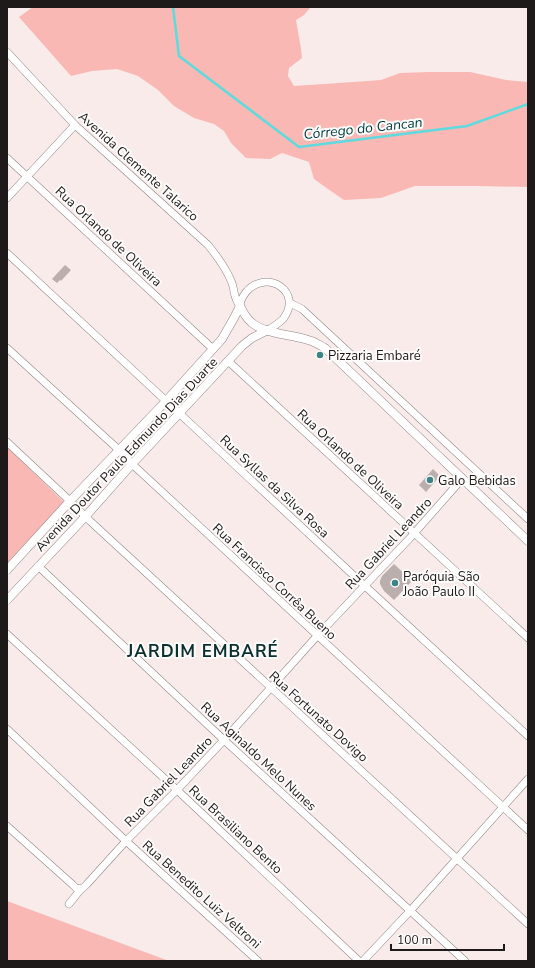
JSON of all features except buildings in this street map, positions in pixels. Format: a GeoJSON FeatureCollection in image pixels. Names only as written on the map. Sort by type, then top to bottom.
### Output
{"type":"FeatureCollection","features":[{"type":"Feature","properties":{"kind":"street","name":"Avenida Clemente Talarico"},"geometry":{"type":"LineString","coordinates":[[7,52],[75,125],[208,245],[219,259],[232,283],[236,301],[250,322],[258,327],[308,340],[324,348],[528,541]]}},
{"type":"Feature","properties":{"kind":"street"},"geometry":{"type":"LineString","coordinates":[[7,198],[75,125]]}},
{"type":"Feature","properties":{"kind":"street","name":"Rua Orlando de Oliveira"},"geometry":{"type":"LineString","coordinates":[[7,158],[213,349]]}},
{"type":"Feature","properties":{"kind":"street","name":"Rua Syllas da Silva Rosa"},"geometry":{"type":"LineString","coordinates":[[7,253],[528,736]]}},
{"type":"Feature","properties":{"kind":"street"},"geometry":{"type":"LineString","coordinates":[[240,306],[242,298],[248,290],[256,284],[265,281],[279,285],[289,297],[289,307],[284,318],[268,330]]}},
{"type":"Feature","properties":{"kind":"street"},"geometry":{"type":"LineString","coordinates":[[290,302],[302,309],[528,519]]}},
{"type":"Feature","properties":{"kind":"street","name":"Avenida Doutor Paulo Edmundo Dias Duarte"},"geometry":{"type":"LineString","coordinates":[[7,570],[70,501],[166,401],[222,339],[240,306]]}},
{"type":"Feature","properties":{"kind":"street","name":"Avenida Doutor Paulo Edmundo Dias Duarte"},"geometry":{"type":"LineString","coordinates":[[7,600],[242,346],[252,338],[268,330]]}},
{"type":"Feature","properties":{"kind":"street","name":"Rua Francisco Corrêa Bueno"},"geometry":{"type":"LineString","coordinates":[[7,348],[528,830]]}},
{"type":"Feature","properties":{"kind":"street","name":"Rua Orlando de Oliveira"},"geometry":{"type":"LineString","coordinates":[[228,362],[528,638]]}},
{"type":"Feature","properties":{"kind":"street","name":"Rua Fortunato Dovigo"},"geometry":{"type":"LineString","coordinates":[[7,442],[85,516],[528,924]]}},
{"type":"Feature","properties":{"kind":"street","name":"Rua Gabriel Leandro"},"geometry":{"type":"LineString","coordinates":[[69,904],[126,841],[224,740],[317,636],[414,534],[462,479]]}},
{"type":"Feature","properties":{"kind":"street","name":"Rua Aginaldo Melo Nunes"},"geometry":{"type":"LineString","coordinates":[[38,566],[224,740],[465,961]]}},
{"type":"Feature","properties":{"kind":"street","name":"Rua Brasiliano Bento"},"geometry":{"type":"LineString","coordinates":[[7,634],[177,790],[359,961]]}},
{"type":"Feature","properties":{"kind":"street","name":"Rua Benedito Luiz Veltroni"},"geometry":{"type":"LineString","coordinates":[[7,729],[126,841],[258,961]]}},
{"type":"Feature","properties":{"kind":"street"},"geometry":{"type":"LineString","coordinates":[[363,961],[410,911],[528,779]]}},
{"type":"Feature","properties":{"kind":"street"},"geometry":{"type":"LineString","coordinates":[[7,826],[76,888],[81,889]]}},
{"type":"Feature","properties":{"kind":"shaded area"},"geometry":{"type":"Polygon","coordinates":[[[33,7],[310,7],[304,15],[296,20],[302,58],[289,68],[288,76],[294,86],[381,80],[400,73],[429,72],[470,72],[506,80],[528,82],[528,187],[415,186],[381,198],[344,200],[314,179],[309,162],[282,153],[270,159],[246,158],[231,143],[224,131],[214,124],[194,118],[174,106],[158,90],[138,76],[117,69],[92,71],[71,76],[19,17],[33,7]]]}},
{"type":"Feature","properties":{"kind":"shaded area"},"geometry":{"type":"Polygon","coordinates":[[[7,447],[65,503],[7,566],[7,447]]]}},
{"type":"Feature","properties":{"kind":"shaded area"},"geometry":{"type":"Polygon","coordinates":[[[7,901],[169,961],[7,961],[7,901]]]}},
{"type":"Feature","properties":{"kind":"waterway","name":"Córrego do Cancan"},"geometry":{"type":"LineString","coordinates":[[173,7],[179,56],[299,147],[467,126],[528,104]]}},
{"type":"Feature","properties":{"kind":"place","name":"Pizzaria Embaré"},"geometry":{"type":"Point","coordinates":[320,355]}},
{"type":"Feature","properties":{"kind":"place","name":"Galo Bebidas"},"geometry":{"type":"Point","coordinates":[430,480]}},
{"type":"Feature","properties":{"kind":"place","name":"Paróquia São João Paulo II"},"geometry":{"type":"Point","coordinates":[395,583]}},
{"type":"Feature","properties":{"kind":"district","name":"JARDIM EMBARÉ"},"geometry":{"type":"Point","coordinates":[203,651]}}]}
